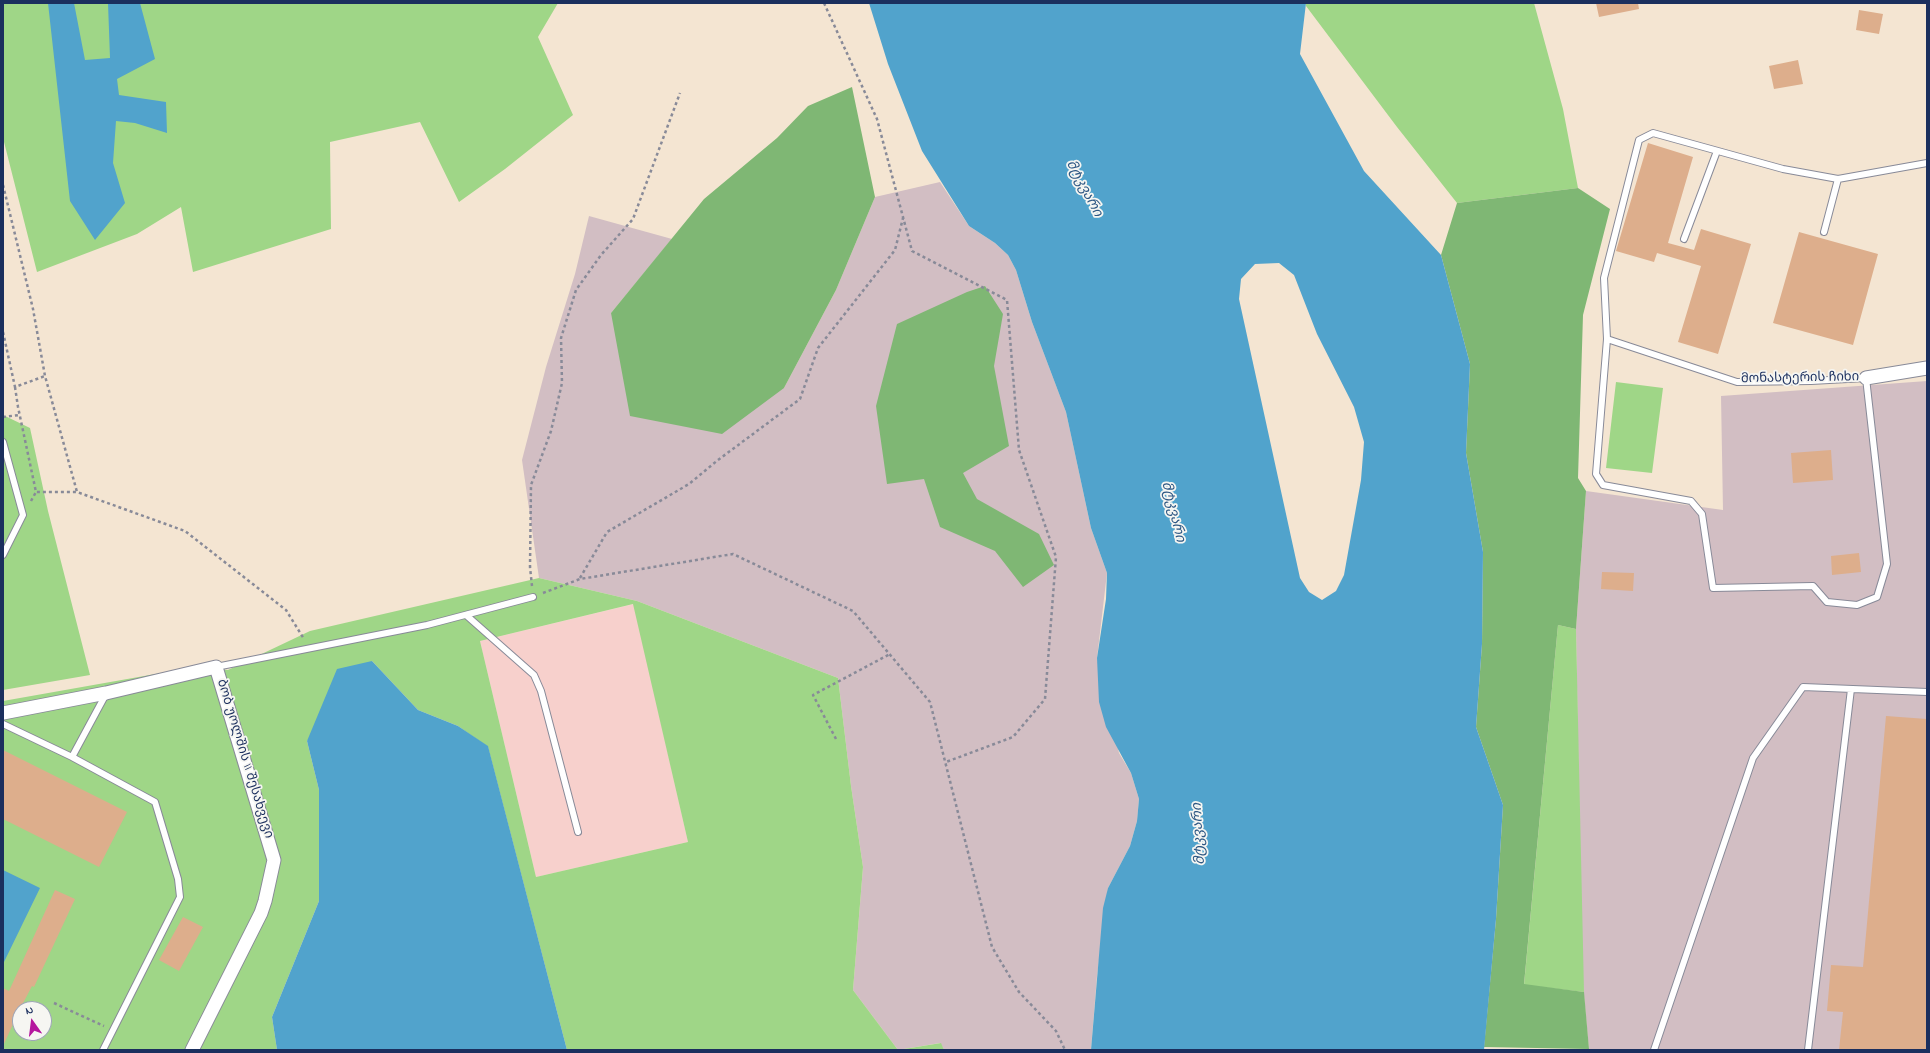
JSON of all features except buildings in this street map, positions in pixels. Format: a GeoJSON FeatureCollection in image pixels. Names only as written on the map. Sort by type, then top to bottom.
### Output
{"type":"FeatureCollection","features":[{"type":"Feature","properties":{"kind":"street","name":"მონასტერის ჩიხი"},"geometry":{"type":"LineString","coordinates":[[1866,378],[1927,368]]}},
{"type":"Feature","properties":{"kind":"street","name":"ბობ უოლშის II შესახვევი"},"geometry":{"type":"LineString","coordinates":[[3,713],[106,693],[216,667],[274,860],[261,913],[192,1050]]}},
{"type":"Feature","properties":{"kind":"lane"},"geometry":{"type":"LineString","coordinates":[[1866,378],[1886,564],[1877,597],[1857,605],[1827,602],[1813,586],[1713,588],[1702,514],[1691,501],[1603,485],[1596,474],[1607,339],[1604,278],[1639,140],[1653,133],[1783,169],[1838,179],[1927,163]]}},
{"type":"Feature","properties":{"kind":"lane"},"geometry":{"type":"LineString","coordinates":[[1684,239],[1717,151]]}},
{"type":"Feature","properties":{"kind":"lane"},"geometry":{"type":"LineString","coordinates":[[1824,232],[1838,179]]}},
{"type":"Feature","properties":{"kind":"lane","name":"მონასტერის ჩიხი"},"geometry":{"type":"LineString","coordinates":[[1607,339],[1737,382],[1811,381],[1866,378]]}},
{"type":"Feature","properties":{"kind":"lane"},"geometry":{"type":"LineString","coordinates":[[3,442],[23,515],[3,555]]}},
{"type":"Feature","properties":{"kind":"lane"},"geometry":{"type":"LineString","coordinates":[[216,667],[427,625],[533,597]]}},
{"type":"Feature","properties":{"kind":"lane"},"geometry":{"type":"LineString","coordinates":[[466,615],[534,675],[541,691],[578,832]]}},
{"type":"Feature","properties":{"kind":"lane"},"geometry":{"type":"LineString","coordinates":[[1654,1050],[1753,758],[1803,687],[1927,692]]}},
{"type":"Feature","properties":{"kind":"lane"},"geometry":{"type":"LineString","coordinates":[[1808,1050],[1851,689]]}},
{"type":"Feature","properties":{"kind":"lane"},"geometry":{"type":"LineString","coordinates":[[72,757],[106,693]]}},
{"type":"Feature","properties":{"kind":"lane"},"geometry":{"type":"LineString","coordinates":[[3,724],[72,757],[155,802],[178,879],[180,897],[103,1050]]}},
{"type":"Feature","properties":{"kind":"path"},"geometry":{"type":"LineString","coordinates":[[824,3],[877,119],[912,251],[1007,300],[1019,450],[1056,557],[1045,699],[1013,737],[946,762]]}},
{"type":"Feature","properties":{"kind":"path"},"geometry":{"type":"LineString","coordinates":[[680,92],[633,219],[601,255],[576,290],[561,338],[562,383],[551,431],[531,485],[530,567],[533,597],[580,579],[733,554],[853,610],[930,702],[992,947],[1019,992],[1056,1031],[1064,1050]]}},
{"type":"Feature","properties":{"kind":"path"},"geometry":{"type":"LineString","coordinates":[[3,185],[33,309],[45,376],[77,492]]}},
{"type":"Feature","properties":{"kind":"path"},"geometry":{"type":"LineString","coordinates":[[580,579],[607,532],[689,484],[718,460],[800,400],[818,348],[895,250],[903,217]]}},
{"type":"Feature","properties":{"kind":"path"},"geometry":{"type":"LineString","coordinates":[[3,332],[16,387],[19,414],[36,492],[77,492],[185,531],[286,610],[311,649]]}},
{"type":"Feature","properties":{"kind":"path"},"geometry":{"type":"LineString","coordinates":[[16,387],[45,376]]}},
{"type":"Feature","properties":{"kind":"path"},"geometry":{"type":"LineString","coordinates":[[3,417],[19,414]]}},
{"type":"Feature","properties":{"kind":"path"},"geometry":{"type":"LineString","coordinates":[[836,739],[813,696],[890,654]]}},
{"type":"Feature","properties":{"kind":"path"},"geometry":{"type":"LineString","coordinates":[[54,1002],[114,1030]]}},
{"type":"Feature","properties":{"kind":"shaded area"},"geometry":{"type":"Polygon","coordinates":[[[940,182],[969,226],[995,243],[1008,255],[1016,270],[1032,322],[1066,412],[1091,528],[1107,573],[1097,658],[1119,753],[1131,773],[1139,799],[1137,821],[1130,846],[1108,888],[1097,976],[1091,1050],[944,1050],[940,1043],[898,1050],[853,990],[863,867],[851,786],[838,678],[637,601],[539,578],[522,460],[546,367],[575,274],[589,216],[672,239],[611,313],[784,388],[836,290],[875,197],[940,182]]]}},
{"type":"Feature","properties":{"kind":"shaded area"},"geometry":{"type":"Polygon","coordinates":[[[1927,381],[1927,1050],[1589,1050],[1582,974],[1576,629],[1586,491],[1723,510],[1721,396],[1927,381]]]}},
{"type":"Feature","properties":{"kind":"shaded area"},"geometry":{"type":"Polygon","coordinates":[[[634,604],[688,842],[536,877],[480,641],[634,604]]]}},
{"type":"Feature","properties":{"kind":"green space"},"geometry":{"type":"Polygon","coordinates":[[[3,3],[558,3],[538,37],[573,115],[505,169],[459,202],[420,122],[330,142],[331,229],[193,272],[181,207],[137,234],[37,272],[3,138],[3,3]]]}},
{"type":"Feature","properties":{"kind":"green space"},"geometry":{"type":"Polygon","coordinates":[[[1306,3],[1534,3],[1563,109],[1578,188],[1457,203],[1397,127],[1306,6],[1306,3]]]}},
{"type":"Feature","properties":{"kind":"green space"},"geometry":{"type":"Polygon","coordinates":[[[852,87],[875,197],[836,290],[784,388],[722,434],[630,416],[611,313],[704,199],[777,138],[808,106],[852,87]]]}},
{"type":"Feature","properties":{"kind":"green space"},"geometry":{"type":"Polygon","coordinates":[[[1578,188],[1610,209],[1583,315],[1578,478],[1586,491],[1576,629],[1558,625],[1524,984],[1584,992],[1589,1049],[1484,1047],[1496,919],[1503,805],[1476,727],[1482,644],[1483,552],[1466,453],[1470,364],[1441,255],[1457,203],[1578,188]]]}},
{"type":"Feature","properties":{"kind":"green space"},"geometry":{"type":"Polygon","coordinates":[[[985,286],[1003,314],[994,366],[1009,446],[963,473],[977,499],[1039,534],[1054,565],[1023,587],[995,551],[940,527],[924,479],[887,484],[876,406],[897,324],[967,292],[985,286]]]}},
{"type":"Feature","properties":{"kind":"green space"},"geometry":{"type":"Polygon","coordinates":[[[1616,382],[1663,388],[1652,473],[1606,468],[1616,382]]]}},
{"type":"Feature","properties":{"kind":"green space"},"geometry":{"type":"Polygon","coordinates":[[[3,415],[30,428],[48,511],[90,675],[3,690],[3,415]]]}},
{"type":"Feature","properties":{"kind":"green space"},"geometry":{"type":"Polygon","coordinates":[[[539,578],[637,601],[838,678],[851,786],[863,867],[853,990],[898,1050],[567,1050],[488,747],[458,726],[418,710],[372,661],[307,741],[319,790],[319,901],[272,1017],[277,1050],[3,1050],[3,701],[195,667],[228,670],[310,631],[539,578]],[[633,604],[480,641],[536,877],[688,842],[633,604]]]}},
{"type":"Feature","properties":{"kind":"green space"},"geometry":{"type":"Polygon","coordinates":[[[1558,625],[1576,629],[1584,992],[1524,985],[1558,625]]]}},
{"type":"Feature","properties":{"kind":"green space"},"geometry":{"type":"Polygon","coordinates":[[[941,1043],[944,1050],[898,1050],[941,1043]]]}},
{"type":"Feature","properties":{"kind":"water"},"geometry":{"type":"Polygon","coordinates":[[[48,3],[74,3],[85,60],[110,58],[108,3],[140,3],[155,59],[117,79],[119,95],[166,102],[167,133],[135,123],[116,121],[113,163],[125,203],[95,240],[70,201],[48,3]]]}},
{"type":"Feature","properties":{"kind":"water","name":"მტკვარი"},"geometry":{"type":"Polygon","coordinates":[[[869,3],[1306,3],[1300,54],[1364,171],[1441,255],[1470,364],[1466,453],[1483,552],[1482,644],[1476,727],[1503,805],[1496,919],[1484,1050],[1091,1050],[1103,908],[1108,888],[1130,846],[1137,821],[1139,799],[1131,773],[1106,727],[1099,702],[1097,658],[1106,599],[1107,573],[1091,528],[1066,412],[1032,322],[1016,270],[1008,255],[995,243],[969,226],[922,151],[888,64],[869,3]],[[1279,263],[1255,264],[1241,279],[1239,299],[1300,578],[1309,592],[1322,600],[1336,591],[1344,575],[1361,480],[1364,442],[1354,407],[1317,334],[1294,275],[1279,263]]]}},
{"type":"Feature","properties":{"kind":"water"},"geometry":{"type":"Polygon","coordinates":[[[372,661],[418,710],[458,726],[488,746],[567,1050],[277,1050],[272,1017],[319,901],[319,790],[307,741],[337,669],[372,661]]]}},
{"type":"Feature","properties":{"kind":"water"},"geometry":{"type":"Polygon","coordinates":[[[3,870],[40,888],[4,962],[3,961],[3,870]]]}}]}
